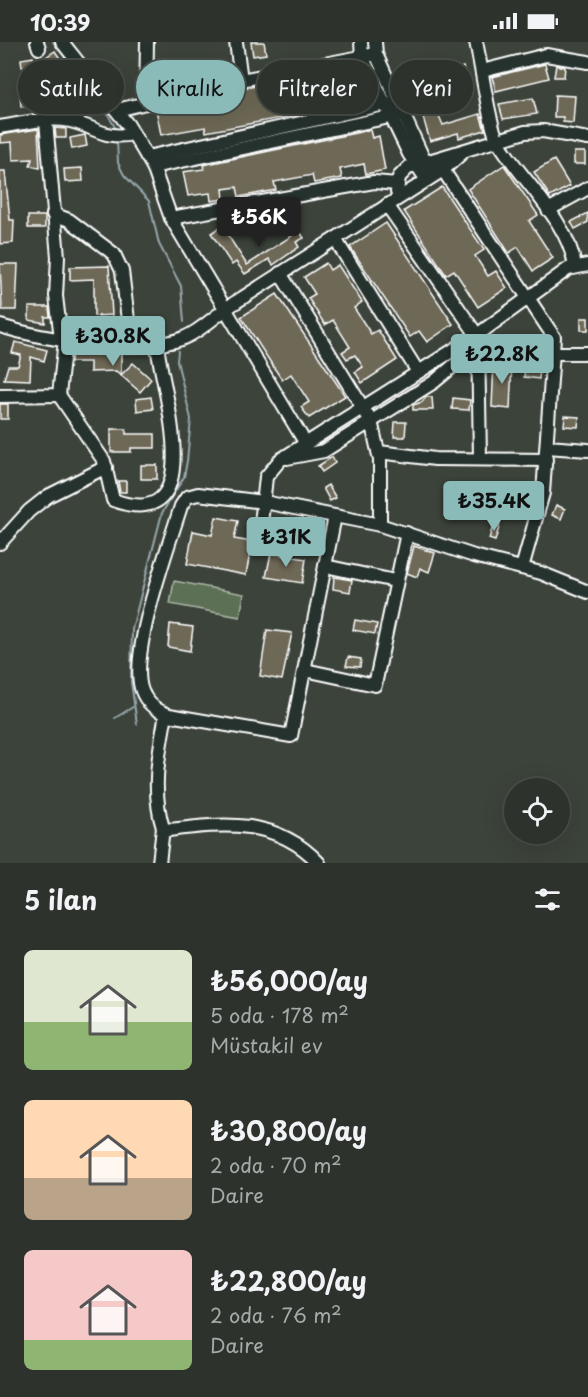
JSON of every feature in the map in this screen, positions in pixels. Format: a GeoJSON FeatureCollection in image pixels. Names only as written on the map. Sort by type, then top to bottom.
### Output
{"type":"FeatureCollection","features":[{"type":"Feature","properties":{"kind":"street"},"geometry":{"type":"LineString","coordinates":[[62,42],[77,60]]}},
{"type":"Feature","properties":{"kind":"street"},"geometry":{"type":"LineString","coordinates":[[147,42],[147,60]]}},
{"type":"Feature","properties":{"kind":"street"},"geometry":{"type":"LineString","coordinates":[[236,42],[238,60]]}},
{"type":"Feature","properties":{"kind":"street"},"geometry":{"type":"LineString","coordinates":[[361,42],[362,57],[386,104],[390,106]]}},
{"type":"Feature","properties":{"kind":"street"},"geometry":{"type":"LineString","coordinates":[[476,42],[497,139],[548,210],[568,244],[575,267]]}},
{"type":"Feature","properties":{"kind":"street"},"geometry":{"type":"LineString","coordinates":[[245,79],[362,57],[375,48],[390,88]]}},
{"type":"Feature","properties":{"kind":"street"},"geometry":{"type":"LineString","coordinates":[[482,71],[545,48],[588,62]]}},
{"type":"Feature","properties":{"kind":"street"},"geometry":{"type":"LineString","coordinates":[[150,162],[386,104]]}},
{"type":"Feature","properties":{"kind":"street"},"geometry":{"type":"LineString","coordinates":[[120,114],[150,162],[171,218],[306,444]]}},
{"type":"Feature","properties":{"kind":"street"},"geometry":{"type":"LineString","coordinates":[[150,162],[390,114]]}},
{"type":"Feature","properties":{"kind":"street"},"geometry":{"type":"LineString","coordinates":[[400,114],[427,180]]}},
{"type":"Feature","properties":{"kind":"street"},"geometry":{"type":"LineString","coordinates":[[0,127],[69,120],[107,135],[118,137],[133,134]]}},
{"type":"Feature","properties":{"kind":"street"},"geometry":{"type":"LineString","coordinates":[[46,121],[58,257],[56,296],[63,339],[59,394],[106,467],[111,497],[123,503],[152,502],[167,487],[173,475],[176,459],[174,434],[159,368],[157,345]]}},
{"type":"Feature","properties":{"kind":"street"},"geometry":{"type":"LineString","coordinates":[[480,458],[477,335],[392,202],[396,184],[403,171],[420,162],[464,151],[497,139],[543,131],[588,139]]}},
{"type":"Feature","properties":{"kind":"street"},"geometry":{"type":"LineString","coordinates":[[0,326],[63,339],[137,345],[157,345],[188,336],[224,309],[443,170],[464,151]]}},
{"type":"Feature","properties":{"kind":"street"},"geometry":{"type":"LineString","coordinates":[[420,162],[431,168],[443,170],[554,338],[546,460],[540,511],[522,568]]}},
{"type":"Feature","properties":{"kind":"street"},"geometry":{"type":"LineString","coordinates":[[171,218],[374,182],[396,184]]}},
{"type":"Feature","properties":{"kind":"street"},"geometry":{"type":"LineString","coordinates":[[548,210],[588,188]]}},
{"type":"Feature","properties":{"kind":"street"},"geometry":{"type":"LineString","coordinates":[[53,214],[69,220],[114,254],[122,271],[128,320],[137,345]]}},
{"type":"Feature","properties":{"kind":"street"},"geometry":{"type":"LineString","coordinates":[[335,238],[418,372]]}},
{"type":"Feature","properties":{"kind":"street"},"geometry":{"type":"LineString","coordinates":[[260,533],[266,477],[280,460],[477,335],[568,269],[588,265]]}},
{"type":"Feature","properties":{"kind":"street"},"geometry":{"type":"LineString","coordinates":[[280,273],[371,421],[379,452],[380,525]]}},
{"type":"Feature","properties":{"kind":"street"},"geometry":{"type":"LineString","coordinates":[[280,460],[324,451],[434,382],[470,352],[477,335]]}},
{"type":"Feature","properties":{"kind":"street"},"geometry":{"type":"LineString","coordinates":[[554,353],[588,353]]}},
{"type":"Feature","properties":{"kind":"street"},"geometry":{"type":"LineString","coordinates":[[0,396],[59,394]]}},
{"type":"Feature","properties":{"kind":"street"},"geometry":{"type":"LineString","coordinates":[[547,447],[588,450]]}},
{"type":"Feature","properties":{"kind":"street"},"geometry":{"type":"LineString","coordinates":[[379,452],[435,459],[546,460]]}},
{"type":"Feature","properties":{"kind":"street"},"geometry":{"type":"LineString","coordinates":[[0,543],[48,496],[106,467]]}},
{"type":"Feature","properties":{"kind":"street"},"geometry":{"type":"LineString","coordinates":[[335,516],[291,736],[166,714],[148,702],[142,691],[139,669],[145,626],[187,496],[198,494],[264,501],[380,525],[474,556],[522,568],[588,592]]}},
{"type":"Feature","properties":{"kind":"street"},"geometry":{"type":"LineString","coordinates":[[305,670],[375,685],[395,581],[407,533]]}},
{"type":"Feature","properties":{"kind":"street"},"geometry":{"type":"LineString","coordinates":[[325,566],[395,581]]}},
{"type":"Feature","properties":{"kind":"street"},"geometry":{"type":"LineString","coordinates":[[159,863],[163,828],[155,789],[166,714]]}},
{"type":"Feature","properties":{"kind":"street"},"geometry":{"type":"LineString","coordinates":[[163,828],[169,830],[228,824],[255,827],[303,846],[320,863]]}},
{"type":"Feature","properties":{"kind":"green space"},"geometry":{"type":"Polygon","coordinates":[[[174,581],[244,594],[240,617],[170,604],[174,581]]]}},
{"type":"Feature","properties":{"kind":"building"},"geometry":{"type":"Polygon","coordinates":[[[251,42],[264,42],[266,54],[253,56],[251,42]]]}},
{"type":"Feature","properties":{"kind":"building"},"geometry":{"type":"Polygon","coordinates":[[[55,51],[61,60],[48,60],[46,57],[55,51]]]}},
{"type":"Feature","properties":{"kind":"building"},"geometry":{"type":"Polygon","coordinates":[[[33,57],[33,60],[21,60],[33,57]]]}},
{"type":"Feature","properties":{"kind":"building"},"geometry":{"type":"Polygon","coordinates":[[[545,64],[549,78],[496,91],[492,77],[545,64]]]}},
{"type":"Feature","properties":{"kind":"building"},"geometry":{"type":"Polygon","coordinates":[[[556,65],[565,67],[564,77],[554,77],[556,65]]]}},
{"type":"Feature","properties":{"kind":"building"},"geometry":{"type":"Polygon","coordinates":[[[257,86],[257,114],[302,114],[206,132],[205,127],[161,135],[157,114],[245,114],[245,88],[257,86]]]}},
{"type":"Feature","properties":{"kind":"building"},"geometry":{"type":"Polygon","coordinates":[[[555,95],[575,96],[573,123],[563,122],[563,117],[554,117],[555,95]]]}},
{"type":"Feature","properties":{"kind":"building"},"geometry":{"type":"Polygon","coordinates":[[[533,98],[537,114],[503,119],[499,104],[533,98]]]}},
{"type":"Feature","properties":{"kind":"building"},"geometry":{"type":"Polygon","coordinates":[[[422,114],[438,114],[443,125],[480,114],[485,130],[459,138],[458,133],[430,141],[422,114]]]}},
{"type":"Feature","properties":{"kind":"building"},"geometry":{"type":"Polygon","coordinates":[[[55,128],[66,129],[66,138],[56,138],[55,128]]]}},
{"type":"Feature","properties":{"kind":"building"},"geometry":{"type":"Polygon","coordinates":[[[38,129],[40,168],[30,166],[32,159],[13,160],[12,142],[0,143],[0,135],[38,129]]]}},
{"type":"Feature","properties":{"kind":"building"},"geometry":{"type":"Polygon","coordinates":[[[370,130],[372,138],[379,136],[385,170],[366,174],[364,164],[340,169],[342,178],[314,183],[312,175],[274,182],[276,190],[239,197],[237,187],[223,189],[224,199],[211,201],[210,193],[188,196],[183,172],[204,169],[203,165],[370,130]]]}},
{"type":"Feature","properties":{"kind":"building"},"geometry":{"type":"Polygon","coordinates":[[[85,135],[87,146],[72,149],[70,138],[85,135]]]}},
{"type":"Feature","properties":{"kind":"building"},"geometry":{"type":"Polygon","coordinates":[[[574,152],[585,152],[585,164],[574,164],[574,152]]]}},
{"type":"Feature","properties":{"kind":"building"},"geometry":{"type":"Polygon","coordinates":[[[554,160],[570,186],[550,197],[534,172],[554,160]]]}},
{"type":"Feature","properties":{"kind":"building"},"geometry":{"type":"Polygon","coordinates":[[[504,165],[538,215],[529,221],[553,258],[533,271],[518,247],[509,253],[468,189],[504,165]]]}},
{"type":"Feature","properties":{"kind":"building"},"geometry":{"type":"Polygon","coordinates":[[[82,168],[83,181],[65,182],[64,169],[82,168]]]}},
{"type":"Feature","properties":{"kind":"building"},"geometry":{"type":"Polygon","coordinates":[[[0,171],[5,171],[10,220],[14,220],[13,243],[0,244],[0,171]]]}},
{"type":"Feature","properties":{"kind":"building"},"geometry":{"type":"Polygon","coordinates":[[[442,187],[484,250],[475,256],[488,276],[496,271],[507,288],[478,307],[454,270],[446,275],[404,211],[442,187]]]}},
{"type":"Feature","properties":{"kind":"building"},"geometry":{"type":"Polygon","coordinates":[[[588,213],[588,222],[575,229],[571,222],[588,213]]]}},
{"type":"Feature","properties":{"kind":"building"},"geometry":{"type":"Polygon","coordinates":[[[289,215],[304,238],[296,242],[299,247],[273,265],[269,259],[245,274],[236,262],[232,265],[211,233],[222,226],[247,265],[293,235],[283,219],[289,215]]]}},
{"type":"Feature","properties":{"kind":"building"},"geometry":{"type":"Polygon","coordinates":[[[28,216],[45,216],[45,228],[28,228],[28,216]]]}},
{"type":"Feature","properties":{"kind":"building"},"geometry":{"type":"Polygon","coordinates":[[[386,223],[453,324],[427,342],[419,331],[410,337],[350,247],[386,223]]]}},
{"type":"Feature","properties":{"kind":"building"},"geometry":{"type":"Polygon","coordinates":[[[326,263],[330,270],[338,265],[362,302],[354,308],[371,334],[378,330],[397,360],[362,383],[355,372],[363,367],[355,355],[347,359],[342,352],[350,347],[333,320],[325,325],[308,298],[315,294],[304,277],[326,263]]]}},
{"type":"Feature","properties":{"kind":"building"},"geometry":{"type":"Polygon","coordinates":[[[0,264],[18,264],[16,310],[2,310],[0,264]]]}},
{"type":"Feature","properties":{"kind":"building"},"geometry":{"type":"Polygon","coordinates":[[[109,266],[112,315],[94,316],[94,279],[70,280],[70,267],[109,266]]]}},
{"type":"Feature","properties":{"kind":"building"},"geometry":{"type":"Polygon","coordinates":[[[277,294],[345,396],[309,418],[301,407],[309,402],[291,374],[282,380],[241,317],[277,294]]]}},
{"type":"Feature","properties":{"kind":"building"},"geometry":{"type":"Polygon","coordinates":[[[29,307],[49,307],[50,317],[45,317],[45,323],[29,320],[29,307]]]}},
{"type":"Feature","properties":{"kind":"building"},"geometry":{"type":"Polygon","coordinates":[[[581,318],[588,318],[588,330],[581,330],[581,318]]]}},
{"type":"Feature","properties":{"kind":"building"},"geometry":{"type":"Polygon","coordinates":[[[15,342],[47,350],[44,361],[31,357],[30,380],[4,379],[8,366],[18,366],[21,355],[12,353],[15,342]]]}},
{"type":"Feature","properties":{"kind":"building"},"geometry":{"type":"Polygon","coordinates":[[[537,344],[545,344],[544,358],[537,358],[537,344]]]}},
{"type":"Feature","properties":{"kind":"building"},"geometry":{"type":"Polygon","coordinates":[[[72,352],[121,354],[121,375],[133,363],[151,379],[140,392],[116,371],[90,372],[90,362],[71,362],[72,352]]]}},
{"type":"Feature","properties":{"kind":"building"},"geometry":{"type":"Polygon","coordinates":[[[494,361],[512,362],[510,409],[492,407],[494,361]]]}},
{"type":"Feature","properties":{"kind":"building"},"geometry":{"type":"Polygon","coordinates":[[[525,367],[540,369],[539,379],[524,377],[525,367]]]}},
{"type":"Feature","properties":{"kind":"building"},"geometry":{"type":"Polygon","coordinates":[[[151,397],[153,409],[137,411],[136,399],[151,397]]]}},
{"type":"Feature","properties":{"kind":"building"},"geometry":{"type":"Polygon","coordinates":[[[426,397],[432,397],[433,410],[413,410],[413,405],[422,402],[426,397]]]}},
{"type":"Feature","properties":{"kind":"building"},"geometry":{"type":"Polygon","coordinates":[[[453,398],[470,400],[469,410],[452,409],[453,398]]]}},
{"type":"Feature","properties":{"kind":"building"},"geometry":{"type":"Polygon","coordinates":[[[0,404],[8,404],[8,419],[0,419],[0,404]]]}},
{"type":"Feature","properties":{"kind":"building"},"geometry":{"type":"Polygon","coordinates":[[[565,416],[579,417],[578,427],[564,426],[565,416]]]}},
{"type":"Feature","properties":{"kind":"building"},"geometry":{"type":"Polygon","coordinates":[[[395,422],[406,422],[405,437],[394,437],[395,422]]]}},
{"type":"Feature","properties":{"kind":"building"},"geometry":{"type":"Polygon","coordinates":[[[111,429],[126,429],[126,434],[155,434],[155,448],[131,448],[131,452],[111,452],[111,429]]]}},
{"type":"Feature","properties":{"kind":"building"},"geometry":{"type":"Polygon","coordinates":[[[332,457],[335,463],[322,472],[318,466],[332,457]]]}},
{"type":"Feature","properties":{"kind":"building"},"geometry":{"type":"Polygon","coordinates":[[[141,465],[157,465],[157,479],[141,479],[141,465]]]}},
{"type":"Feature","properties":{"kind":"building"},"geometry":{"type":"Polygon","coordinates":[[[118,481],[126,481],[126,492],[120,492],[118,481]]]}},
{"type":"Feature","properties":{"kind":"building"},"geometry":{"type":"Polygon","coordinates":[[[328,485],[336,498],[330,501],[323,488],[328,485]]]}},
{"type":"Feature","properties":{"kind":"building"},"geometry":{"type":"Polygon","coordinates":[[[556,505],[565,509],[561,519],[552,515],[556,505]]]}},
{"type":"Feature","properties":{"kind":"building"},"geometry":{"type":"Polygon","coordinates":[[[216,517],[238,521],[234,539],[252,542],[246,575],[187,564],[193,531],[212,535],[216,517]]]}},
{"type":"Feature","properties":{"kind":"building"},"geometry":{"type":"Polygon","coordinates":[[[494,522],[500,524],[495,541],[489,539],[494,522]]]}},
{"type":"Feature","properties":{"kind":"building"},"geometry":{"type":"Polygon","coordinates":[[[414,546],[435,553],[429,572],[420,568],[417,577],[407,573],[414,546]]]}},
{"type":"Feature","properties":{"kind":"building"},"geometry":{"type":"Polygon","coordinates":[[[271,553],[306,559],[302,583],[266,577],[271,553]]]}},
{"type":"Feature","properties":{"kind":"building"},"geometry":{"type":"Polygon","coordinates":[[[334,577],[352,580],[350,592],[333,589],[334,577]]]}},
{"type":"Feature","properties":{"kind":"building"},"geometry":{"type":"Polygon","coordinates":[[[355,620],[377,624],[375,634],[353,630],[355,620]]]}},
{"type":"Feature","properties":{"kind":"building"},"geometry":{"type":"Polygon","coordinates":[[[170,624],[193,627],[190,651],[168,647],[170,624]]]}},
{"type":"Feature","properties":{"kind":"building"},"geometry":{"type":"Polygon","coordinates":[[[267,630],[292,633],[282,680],[260,676],[267,630]]]}},
{"type":"Feature","properties":{"kind":"building"},"geometry":{"type":"Polygon","coordinates":[[[348,657],[361,659],[360,667],[346,666],[348,657]]]}},
{"type":"Feature","properties":{"kind":"waterway"},"geometry":{"type":"LineString","coordinates":[[53,42],[106,111],[116,129]]}},
{"type":"Feature","properties":{"kind":"waterway"},"geometry":{"type":"LineString","coordinates":[[117,139],[118,163],[124,175],[149,201],[159,244],[181,286],[184,322]]}},
{"type":"Feature","properties":{"kind":"waterway"},"geometry":{"type":"LineString","coordinates":[[137,724],[131,682],[132,629],[162,513],[184,477],[187,461],[191,419],[177,361],[178,351]]}},
{"type":"Feature","properties":{"kind":"waterway"},"geometry":{"type":"LineString","coordinates":[[115,718],[133,707]]}}]}
